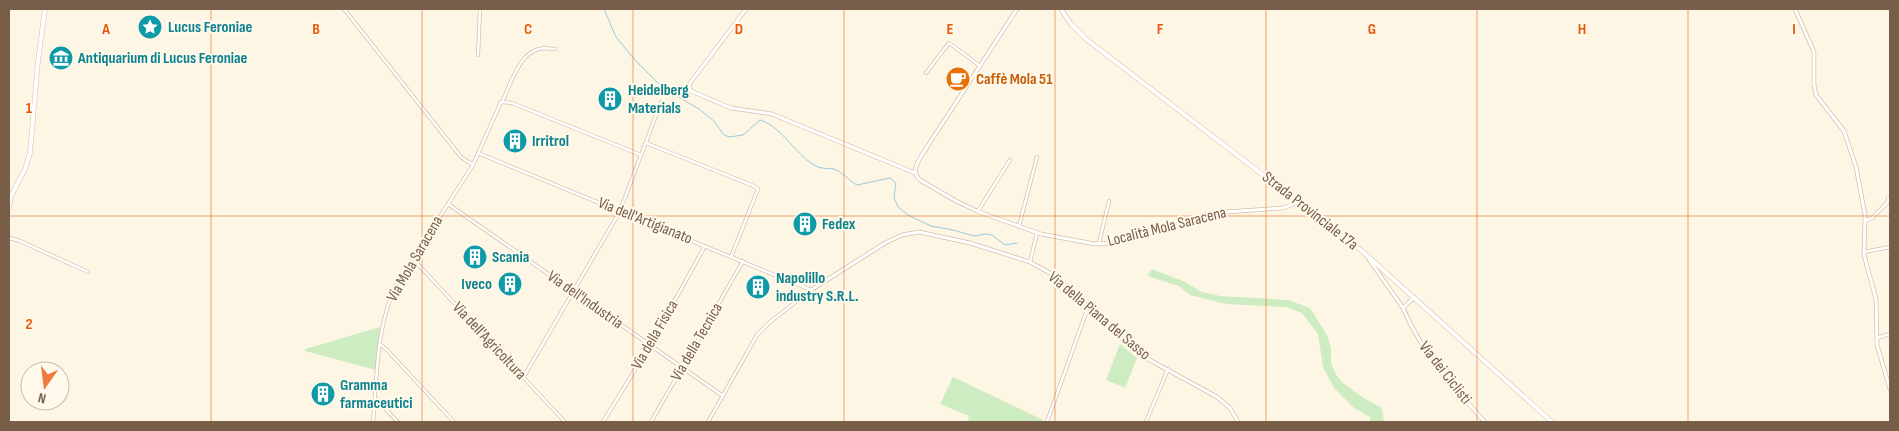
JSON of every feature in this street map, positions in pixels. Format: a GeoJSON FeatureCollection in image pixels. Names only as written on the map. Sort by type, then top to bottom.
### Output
{"type":"FeatureCollection","features":[{"type":"Feature","properties":{"kind":"main road"},"geometry":{"type":"LineString","coordinates":[[9,207],[11,196],[25,169],[30,153],[38,60],[45,9]]}},
{"type":"Feature","properties":{"kind":"main road","name":"Strada Provinciale 17a"},"geometry":{"type":"LineString","coordinates":[[1061,9],[1074,27],[1090,41],[1366,255],[1552,422]]}},
{"type":"Feature","properties":{"kind":"street"},"geometry":{"type":"LineString","coordinates":[[344,9],[461,157],[473,164]]}},
{"type":"Feature","properties":{"kind":"street"},"geometry":{"type":"LineString","coordinates":[[478,55],[480,9]]}},
{"type":"Feature","properties":{"kind":"street","name":"Località Mola Saracena"},"geometry":{"type":"LineString","coordinates":[[746,9],[690,83],[691,92],[729,108],[774,114],[914,173],[917,178],[930,187],[977,212],[1037,233],[1099,244],[1130,240],[1211,212],[1280,208],[1299,202]]}},
{"type":"Feature","properties":{"kind":"street"},"geometry":{"type":"LineString","coordinates":[[914,173],[927,147],[1017,9]]}},
{"type":"Feature","properties":{"kind":"street"},"geometry":{"type":"LineString","coordinates":[[1795,9],[1814,52],[1814,85],[1816,95],[1843,130],[1858,174],[1865,222],[1864,252],[1876,299],[1876,338],[1880,359],[1890,389]]}},
{"type":"Feature","properties":{"kind":"street"},"geometry":{"type":"LineString","coordinates":[[926,73],[949,43],[980,66]]}},
{"type":"Feature","properties":{"kind":"street","name":"Via Mola Saracena"},"geometry":{"type":"LineString","coordinates":[[373,422],[384,320],[390,298],[473,164],[498,106],[502,102],[519,66],[531,52],[543,48],[555,49]]}},
{"type":"Feature","properties":{"kind":"street"},"geometry":{"type":"LineString","coordinates":[[502,102],[512,103],[641,155]]}},
{"type":"Feature","properties":{"kind":"street"},"geometry":{"type":"LineString","coordinates":[[523,378],[620,211],[661,102]]}},
{"type":"Feature","properties":{"kind":"street"},"geometry":{"type":"LineString","coordinates":[[646,143],[758,189],[731,257]]}},
{"type":"Feature","properties":{"kind":"street","name":"Via dell'Artigianato"},"geometry":{"type":"LineString","coordinates":[[478,153],[811,290]]}},
{"type":"Feature","properties":{"kind":"street"},"geometry":{"type":"LineString","coordinates":[[1019,226],[1037,157]]}},
{"type":"Feature","properties":{"kind":"street"},"geometry":{"type":"LineString","coordinates":[[977,212],[1010,160]]}},
{"type":"Feature","properties":{"kind":"street"},"geometry":{"type":"LineString","coordinates":[[1865,222],[1872,218],[1887,202],[1888,198]]}},
{"type":"Feature","properties":{"kind":"street"},"geometry":{"type":"LineString","coordinates":[[1099,244],[1109,201]]}},
{"type":"Feature","properties":{"kind":"street","name":"Via dell'Industria"},"geometry":{"type":"LineString","coordinates":[[448,204],[723,396]]}},
{"type":"Feature","properties":{"kind":"street","name":"Via della Piana del Sasso"},"geometry":{"type":"LineString","coordinates":[[811,290],[887,241],[910,233],[956,239],[1030,262],[1060,281],[1133,349],[1220,399],[1230,408],[1238,422]]}},
{"type":"Feature","properties":{"kind":"street"},"geometry":{"type":"LineString","coordinates":[[1030,262],[1037,233]]}},
{"type":"Feature","properties":{"kind":"street"},"geometry":{"type":"LineString","coordinates":[[9,238],[20,241],[88,272]]}},
{"type":"Feature","properties":{"kind":"street","name":"Via della Fisica"},"geometry":{"type":"LineString","coordinates":[[603,422],[650,345],[705,246]]}},
{"type":"Feature","properties":{"kind":"street"},"geometry":{"type":"LineString","coordinates":[[1864,252],[1890,247]]}},
{"type":"Feature","properties":{"kind":"street","name":"Via dei Ciclisti"},"geometry":{"type":"LineString","coordinates":[[1366,255],[1403,308],[1431,360],[1485,422]]}},
{"type":"Feature","properties":{"kind":"street","name":"Via dell'Agricoltura"},"geometry":{"type":"LineString","coordinates":[[413,259],[566,422]]}},
{"type":"Feature","properties":{"kind":"street","name":"Via della Tecnica"},"geometry":{"type":"LineString","coordinates":[[651,422],[743,261]]}},
{"type":"Feature","properties":{"kind":"street"},"geometry":{"type":"LineString","coordinates":[[708,422],[758,333],[811,290]]}},
{"type":"Feature","properties":{"kind":"street"},"geometry":{"type":"LineString","coordinates":[[1403,308],[1414,298]]}},
{"type":"Feature","properties":{"kind":"street"},"geometry":{"type":"LineString","coordinates":[[1047,422],[1088,307]]}},
{"type":"Feature","properties":{"kind":"street"},"geometry":{"type":"LineString","coordinates":[[1876,338],[1890,334]]}},
{"type":"Feature","properties":{"kind":"street"},"geometry":{"type":"LineString","coordinates":[[381,346],[387,350],[454,422]]}},
{"type":"Feature","properties":{"kind":"street"},"geometry":{"type":"LineString","coordinates":[[1146,422],[1168,370]]}},
{"type":"Feature","properties":{"kind":"street"},"geometry":{"type":"LineString","coordinates":[[375,398],[398,422]]}},
{"type":"Feature","properties":{"kind":"green space"},"geometry":{"type":"Polygon","coordinates":[[[1152,269],[1185,282],[1202,292],[1220,296],[1288,300],[1310,308],[1327,335],[1331,348],[1331,363],[1337,376],[1343,383],[1362,397],[1382,408],[1384,422],[1370,422],[1370,417],[1354,408],[1334,388],[1323,367],[1318,334],[1302,313],[1286,307],[1226,304],[1190,295],[1179,286],[1147,276],[1152,269]]]}},
{"type":"Feature","properties":{"kind":"green space"},"geometry":{"type":"Polygon","coordinates":[[[380,327],[376,370],[305,351],[305,349],[380,327]]]}},
{"type":"Feature","properties":{"kind":"green space"},"geometry":{"type":"Polygon","coordinates":[[[1120,344],[1137,358],[1125,388],[1106,380],[1120,344]]]}},
{"type":"Feature","properties":{"kind":"green space"},"geometry":{"type":"Polygon","coordinates":[[[953,377],[1043,420],[1042,422],[967,422],[969,416],[940,404],[953,377]]]}},
{"type":"Feature","properties":{"kind":"waterway"},"geometry":{"type":"LineString","coordinates":[[604,9],[616,37],[634,59],[663,88],[699,109],[714,121],[723,134],[729,137],[743,135],[760,120],[776,129],[810,162],[820,168],[837,170],[857,185],[890,178],[896,183],[894,198],[898,207],[908,215],[931,226],[974,236],[992,235],[1005,245],[1017,243]]}},
{"type":"Feature","properties":{"kind":"place","name":"Lucus Feroniae"},"geometry":{"type":"Point","coordinates":[150,27]}},
{"type":"Feature","properties":{"kind":"place","name":"Antiquarium di Lucus Feroniae"},"geometry":{"type":"Point","coordinates":[61,58]}},
{"type":"Feature","properties":{"kind":"place","name":"Caffè Mola 51"},"geometry":{"type":"Point","coordinates":[958,79]}},
{"type":"Feature","properties":{"kind":"place","name":"Heidelberg Materials"},"geometry":{"type":"Point","coordinates":[610,99]}},
{"type":"Feature","properties":{"kind":"place","name":"Irritrol"},"geometry":{"type":"Point","coordinates":[515,141]}},
{"type":"Feature","properties":{"kind":"place","name":"Fedex"},"geometry":{"type":"Point","coordinates":[805,224]}},
{"type":"Feature","properties":{"kind":"place","name":"Scania"},"geometry":{"type":"Point","coordinates":[475,257]}},
{"type":"Feature","properties":{"kind":"place","name":"Iveco"},"geometry":{"type":"Point","coordinates":[510,284]}},
{"type":"Feature","properties":{"kind":"place","name":"Napolillo industry S.R.L."},"geometry":{"type":"Point","coordinates":[758,287]}},
{"type":"Feature","properties":{"kind":"place","name":"Gramma farmaceutici"},"geometry":{"type":"Point","coordinates":[323,394]}}]}
